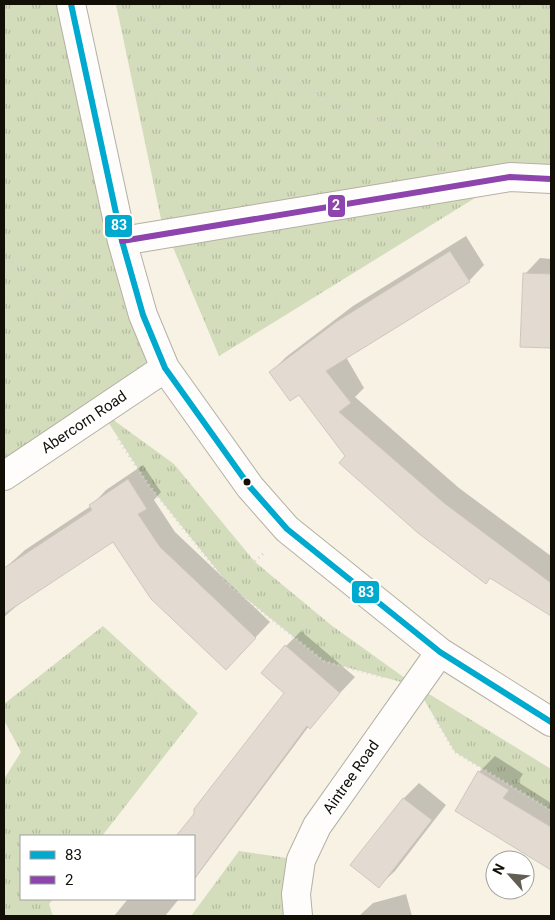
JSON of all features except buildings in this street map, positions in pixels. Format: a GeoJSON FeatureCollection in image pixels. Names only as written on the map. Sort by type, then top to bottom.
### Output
{"type":"FeatureCollection","features":[{"type":"Feature","properties":{"kind":"street"},"geometry":{"type":"LineString","coordinates":[[71,4],[122,241],[143,315],[164,368],[250,487],[287,529],[440,652],[551,722]]}},
{"type":"Feature","properties":{"kind":"street"},"geometry":{"type":"LineString","coordinates":[[122,241],[510,177],[551,179]]}},
{"type":"Feature","properties":{"kind":"street","name":"Abercorn Road"},"geometry":{"type":"LineString","coordinates":[[4,476],[164,368]]}},
{"type":"Feature","properties":{"kind":"street","name":"Aintree Road"},"geometry":{"type":"LineString","coordinates":[[298,916],[296,894],[301,860],[316,826],[440,652]]}},
{"type":"Feature","properties":{"kind":"path"},"geometry":{"type":"LineString","coordinates":[[112,4],[455,153]]}},
{"type":"Feature","properties":{"kind":"path"},"geometry":{"type":"LineString","coordinates":[[4,257],[103,324],[143,315]]}},
{"type":"Feature","properties":{"kind":"path"},"geometry":{"type":"LineString","coordinates":[[101,411],[148,484],[229,585],[324,661],[416,686],[455,752],[551,810]]}},
{"type":"Feature","properties":{"kind":"path"},"geometry":{"type":"LineString","coordinates":[[229,585],[255,562],[287,529]]}},
{"type":"Feature","properties":{"kind":"green space"},"geometry":{"type":"Polygon","coordinates":[[[4,4],[71,4],[165,368],[4,476],[4,4]]]}},
{"type":"Feature","properties":{"kind":"green space"},"geometry":{"type":"Polygon","coordinates":[[[116,4],[551,4],[551,178],[509,177],[219,356],[161,219],[116,4]]]}},
{"type":"Feature","properties":{"kind":"green space"},"geometry":{"type":"Polygon","coordinates":[[[101,411],[174,464],[255,562],[331,625],[416,686],[324,661],[229,585],[148,484],[101,411]]]}},
{"type":"Feature","properties":{"kind":"green space"},"geometry":{"type":"Polygon","coordinates":[[[103,626],[198,713],[103,835],[20,835],[20,900],[52,900],[49,904],[53,916],[4,916],[4,779],[21,752],[4,720],[4,704],[103,626]]]}},
{"type":"Feature","properties":{"kind":"green space"},"geometry":{"type":"Polygon","coordinates":[[[416,686],[551,769],[551,810],[455,752],[416,686]]]}},
{"type":"Feature","properties":{"kind":"green space"},"geometry":{"type":"Polygon","coordinates":[[[239,851],[301,860],[298,916],[191,916],[239,851]]]}},
{"type":"Feature","properties":{"kind":"transit line","name":"83"},"geometry":{"type":"LineString","coordinates":[[71,4],[122,241],[143,315],[165,368],[250,487],[287,529],[440,652],[551,722]]}},
{"type":"Feature","properties":{"kind":"transit line","name":"2"},"geometry":{"type":"LineString","coordinates":[[122,241],[510,177],[551,179]]}}]}
